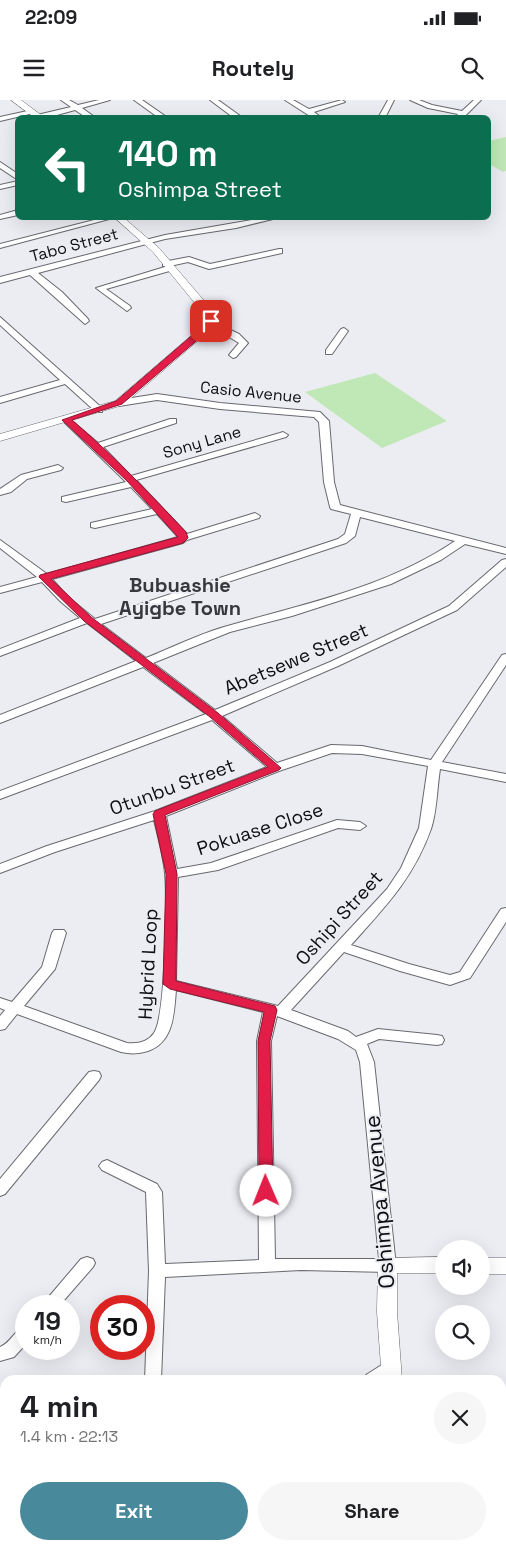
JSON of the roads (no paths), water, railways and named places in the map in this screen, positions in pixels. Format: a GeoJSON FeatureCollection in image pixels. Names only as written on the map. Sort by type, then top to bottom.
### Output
{"type":"FeatureCollection","features":[{"type":"Feature","properties":{"kind":"street"},"geometry":{"type":"LineString","coordinates":[[15,100],[37,115]]}},
{"type":"Feature","properties":{"kind":"street"},"geometry":{"type":"LineString","coordinates":[[64,100],[89,115]]}},
{"type":"Feature","properties":{"kind":"street"},"geometry":{"type":"LineString","coordinates":[[49,115],[107,100]]}},
{"type":"Feature","properties":{"kind":"street"},"geometry":{"type":"LineString","coordinates":[[137,100],[160,115]]}},
{"type":"Feature","properties":{"kind":"street"},"geometry":{"type":"LineString","coordinates":[[213,100],[236,115]]}},
{"type":"Feature","properties":{"kind":"street"},"geometry":{"type":"LineString","coordinates":[[288,100],[314,115]]}},
{"type":"Feature","properties":{"kind":"street"},"geometry":{"type":"LineString","coordinates":[[382,115],[392,100]]}},
{"type":"Feature","properties":{"kind":"street"},"geometry":{"type":"LineString","coordinates":[[413,100],[460,115],[478,100]]}},
{"type":"Feature","properties":{"kind":"street"},"geometry":{"type":"LineString","coordinates":[[308,112],[342,102]]}},
{"type":"Feature","properties":{"kind":"street"},"geometry":{"type":"LineString","coordinates":[[20,115],[32,112]]}},
{"type":"Feature","properties":{"kind":"street"},"geometry":{"type":"LineString","coordinates":[[0,120],[15,116]]}},
{"type":"Feature","properties":{"kind":"street"},"geometry":{"type":"LineString","coordinates":[[0,164],[15,176]]}},
{"type":"Feature","properties":{"kind":"street"},"geometry":{"type":"LineString","coordinates":[[0,187],[15,184]]}},
{"type":"Feature","properties":{"kind":"street"},"geometry":{"type":"LineString","coordinates":[[0,217],[15,213]]}},
{"type":"Feature","properties":{"kind":"street"},"geometry":{"type":"LineString","coordinates":[[0,246],[100,220]]}},
{"type":"Feature","properties":{"kind":"street"},"geometry":{"type":"LineString","coordinates":[[0,438],[66,420],[119,402],[204,330],[211,321],[208,312],[156,250],[121,220]]}},
{"type":"Feature","properties":{"kind":"street","name":"Tabo Street"},"geometry":{"type":"LineString","coordinates":[[0,280],[146,241],[264,220]]}},
{"type":"Feature","properties":{"kind":"street"},"geometry":{"type":"LineString","coordinates":[[127,308],[100,288],[103,285],[189,259],[209,267],[279,251]]}},
{"type":"Feature","properties":{"kind":"street"},"geometry":{"type":"LineString","coordinates":[[31,271],[59,294],[86,322]]}},
{"type":"Feature","properties":{"kind":"street"},"geometry":{"type":"LineString","coordinates":[[0,320],[99,410]]}},
{"type":"Feature","properties":{"kind":"street"},"geometry":{"type":"LineString","coordinates":[[222,330],[236,336],[244,343],[233,354]]}},
{"type":"Feature","properties":{"kind":"street"},"geometry":{"type":"LineString","coordinates":[[329,352],[344,332]]}},
{"type":"Feature","properties":{"kind":"street"},"geometry":{"type":"LineString","coordinates":[[0,400],[66,381]]}},
{"type":"Feature","properties":{"kind":"street","name":"Casio Avenue"},"geometry":{"type":"LineString","coordinates":[[119,402],[157,397],[220,406],[317,414],[324,421],[332,502],[338,510],[506,551]]}},
{"type":"Feature","properties":{"kind":"street"},"geometry":{"type":"LineString","coordinates":[[66,420],[97,446],[132,481],[182,534],[183,538]]}},
{"type":"Feature","properties":{"kind":"street"},"geometry":{"type":"LineString","coordinates":[[97,446],[173,421]]}},
{"type":"Feature","properties":{"kind":"street","name":"Sony Lane"},"geometry":{"type":"LineString","coordinates":[[66,499],[283,435]]}},
{"type":"Feature","properties":{"kind":"street"},"geometry":{"type":"LineString","coordinates":[[0,492],[7,490],[24,477],[58,468]]}},
{"type":"Feature","properties":{"kind":"street"},"geometry":{"type":"LineString","coordinates":[[95,525],[160,510]]}},
{"type":"Feature","properties":{"kind":"street"},"geometry":{"type":"LineString","coordinates":[[0,653],[90,621],[342,541],[350,536],[356,514]]}},
{"type":"Feature","properties":{"kind":"street"},"geometry":{"type":"LineString","coordinates":[[0,590],[179,541],[183,538],[254,516]]}},
{"type":"Feature","properties":{"kind":"street"},"geometry":{"type":"LineString","coordinates":[[0,719],[226,630],[296,611],[387,582],[437,558],[463,540]]}},
{"type":"Feature","properties":{"kind":"street"},"geometry":{"type":"LineString","coordinates":[[0,543],[44,577],[90,621],[214,715],[275,768]]}},
{"type":"Feature","properties":{"kind":"street","name":"Abetsewe Street"},"geometry":{"type":"LineString","coordinates":[[0,795],[214,715],[334,664],[435,618],[453,608],[506,562]]}},
{"type":"Feature","properties":{"kind":"street","name":"Oshipi Street"},"geometry":{"type":"LineString","coordinates":[[276,1011],[296,997],[340,946],[378,909],[392,892],[407,868],[425,828],[434,765],[506,657]]}},
{"type":"Feature","properties":{"kind":"street","name":"Otunbu Street"},"geometry":{"type":"LineString","coordinates":[[0,869],[51,849],[159,814],[318,752],[339,748],[362,750],[506,778]]}},
{"type":"Feature","properties":{"kind":"street","name":"Hybrid Loop"},"geometry":{"type":"LineString","coordinates":[[0,1003],[118,1046],[137,1050],[146,1047],[163,1032],[170,984],[171,874],[159,814]]}},
{"type":"Feature","properties":{"kind":"street","name":"Pokuase Close"},"geometry":{"type":"LineString","coordinates":[[171,874],[213,867],[337,824],[360,826]]}},
{"type":"Feature","properties":{"kind":"street"},"geometry":{"type":"LineString","coordinates":[[340,946],[405,968],[450,980],[465,974],[506,912]]}},
{"type":"Feature","properties":{"kind":"street"},"geometry":{"type":"LineString","coordinates":[[0,1025],[48,969],[59,933]]}},
{"type":"Feature","properties":{"kind":"street"},"geometry":{"type":"LineString","coordinates":[[170,984],[276,1011],[343,1035],[357,1042],[378,1034],[437,1040]]}},
{"type":"Feature","properties":{"kind":"street"},"geometry":{"type":"LineString","coordinates":[[267,1266],[264,1041],[276,1011]]}},
{"type":"Feature","properties":{"kind":"street","name":"Oshimpa Avenue"},"geometry":{"type":"LineString","coordinates":[[357,1042],[362,1046],[367,1062],[388,1266],[387,1312],[391,1373]]}},
{"type":"Feature","properties":{"kind":"street"},"geometry":{"type":"LineString","coordinates":[[0,1190],[94,1076]]}},
{"type":"Feature","properties":{"kind":"street"},"geometry":{"type":"LineString","coordinates":[[107,1166],[152,1188],[157,1271],[153,1375]]}},
{"type":"Feature","properties":{"kind":"street"},"geometry":{"type":"LineString","coordinates":[[58,1295],[87,1262]]}},
{"type":"Feature","properties":{"kind":"street"},"geometry":{"type":"LineString","coordinates":[[157,1271],[301,1264],[435,1265]]}},
{"type":"Feature","properties":{"kind":"street"},"geometry":{"type":"LineString","coordinates":[[490,1266],[506,1266]]}},
{"type":"Feature","properties":{"kind":"street"},"geometry":{"type":"LineString","coordinates":[[0,1354],[4,1354],[15,1346]]}},
{"type":"Feature","properties":{"kind":"district","name":"Bubuashie Ayigbe Town"},"geometry":{"type":"Point","coordinates":[180,596]}}]}
